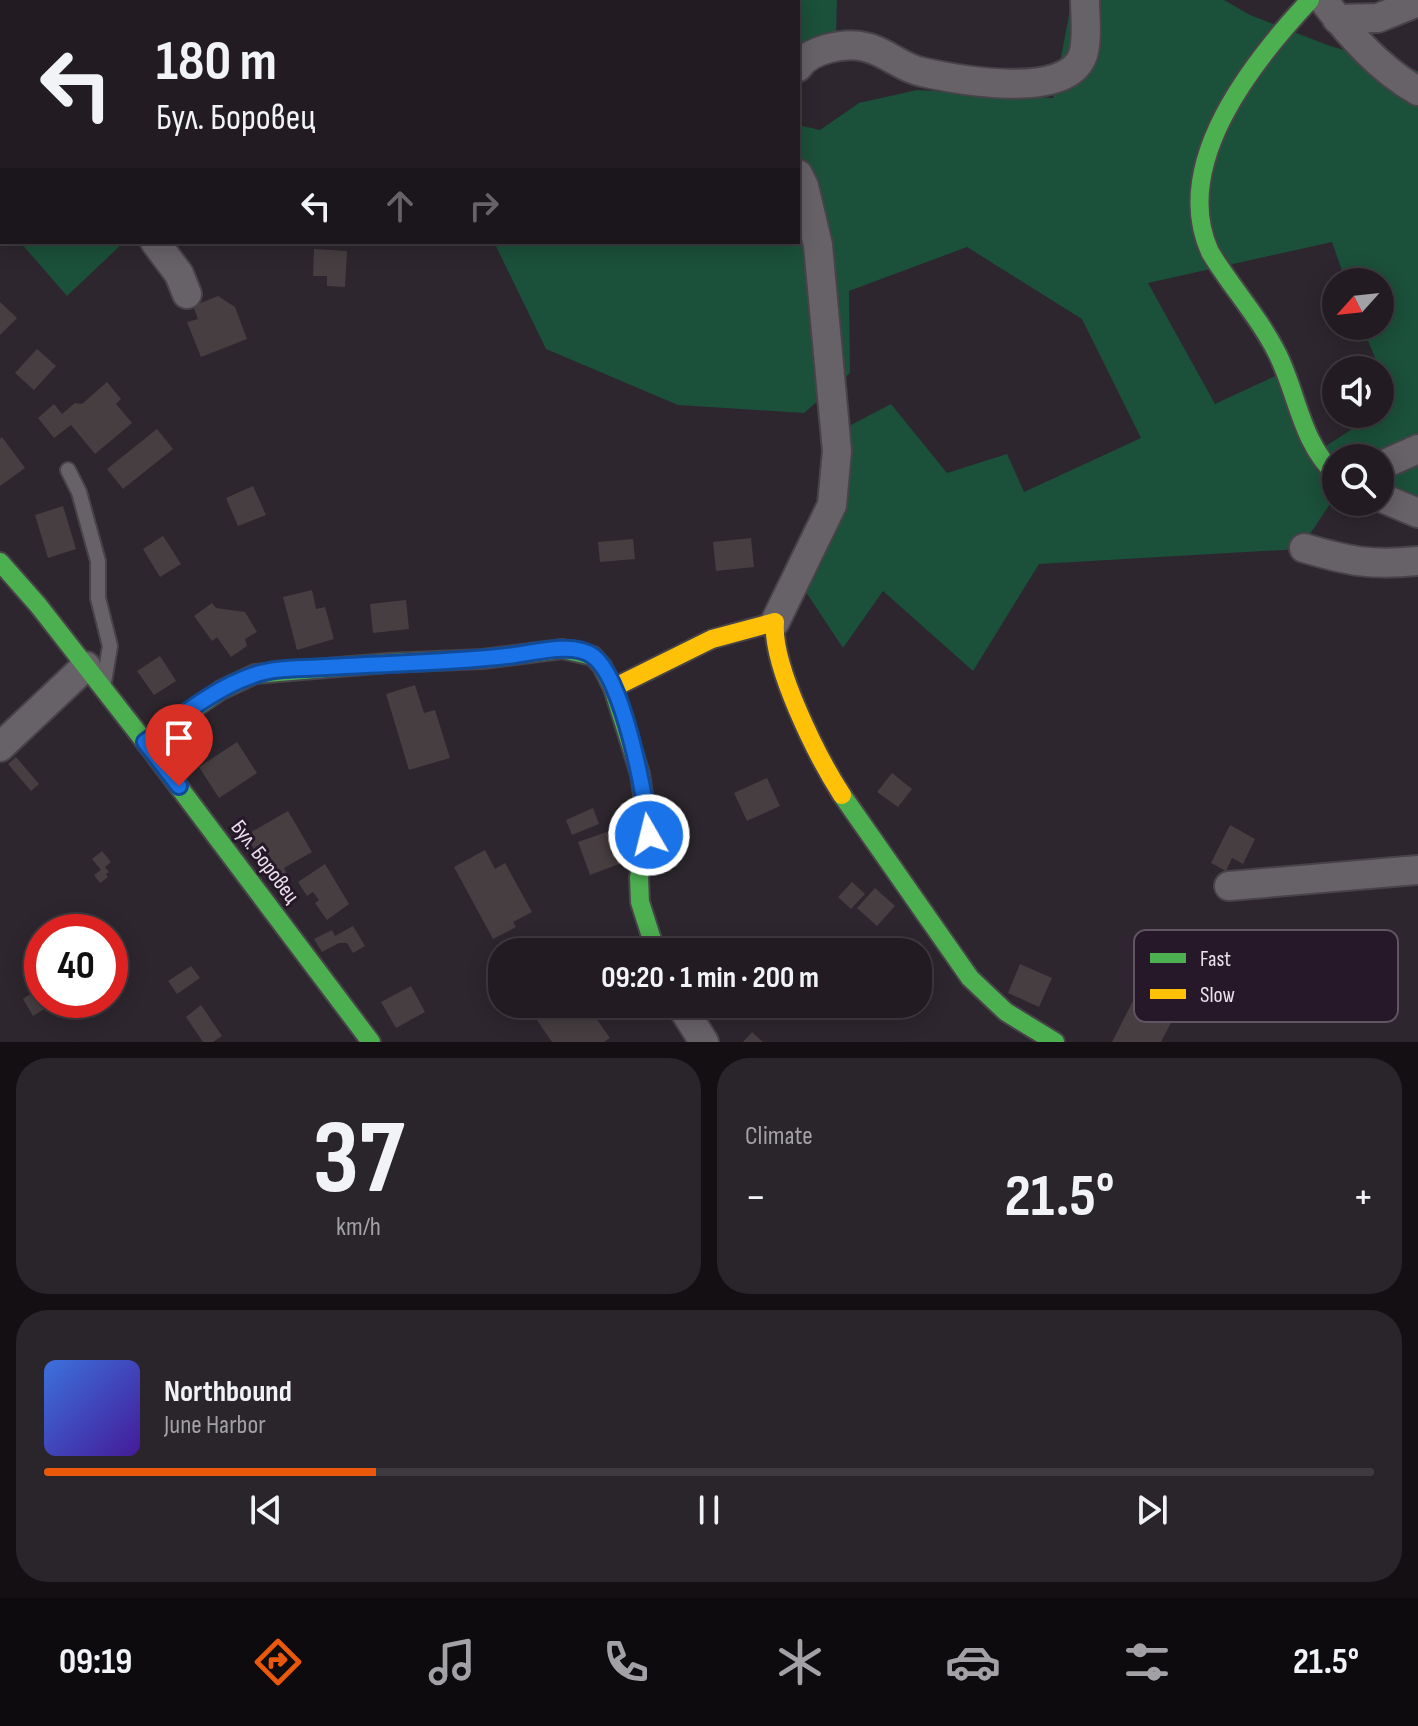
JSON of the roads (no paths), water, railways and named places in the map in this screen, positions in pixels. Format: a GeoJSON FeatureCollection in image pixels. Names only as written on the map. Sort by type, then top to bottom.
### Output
{"type":"FeatureCollection","features":[{"type":"Feature","properties":{"kind":"street"},"geometry":{"type":"LineString","coordinates":[[800,64],[823,49],[852,46],[865,47],[919,72],[997,82],[1049,81],[1074,70],[1082,57],[1085,0]]}},
{"type":"Feature","properties":{"kind":"street"},"geometry":{"type":"LineString","coordinates":[[1322,460],[1307,434],[1286,371],[1271,341],[1213,255],[1202,233],[1199,212],[1207,155],[1220,123],[1260,56],[1287,23],[1328,6],[1378,18],[1418,2]]}},
{"type":"Feature","properties":{"kind":"street"},"geometry":{"type":"LineString","coordinates":[[1328,6],[1376,61],[1418,91]]}},
{"type":"Feature","properties":{"kind":"street"},"geometry":{"type":"LineString","coordinates":[[800,178],[818,245],[837,451],[836,475],[832,505],[775,622],[772,637],[776,656],[813,743],[838,790],[964,972],[982,993],[1009,1016],[1055,1042]]}},
{"type":"Feature","properties":{"kind":"street"},"geometry":{"type":"LineString","coordinates":[[156,244],[179,274],[187,294]]}},
{"type":"Feature","properties":{"kind":"street"},"geometry":{"type":"LineString","coordinates":[[1394,460],[1418,449]]}},
{"type":"Feature","properties":{"kind":"street"},"geometry":{"type":"LineString","coordinates":[[1394,503],[1418,513]]}},
{"type":"Feature","properties":{"kind":"street"},"geometry":{"type":"LineString","coordinates":[[1304,548],[1378,565],[1418,561]]}},
{"type":"Feature","properties":{"kind":"street","name":"Бул. Боровец"},"geometry":{"type":"LineString","coordinates":[[0,562],[94,676],[371,1042]]}},
{"type":"Feature","properties":{"kind":"street"},"geometry":{"type":"LineString","coordinates":[[613,688],[713,638],[775,622]]}},
{"type":"Feature","properties":{"kind":"street"},"geometry":{"type":"LineString","coordinates":[[145,742],[221,690],[255,674],[276,670],[483,659],[562,649],[583,652],[593,656],[602,666],[613,688],[640,774],[649,835],[639,877],[640,902],[652,938]]}},
{"type":"Feature","properties":{"kind":"street"},"geometry":{"type":"LineString","coordinates":[[0,747],[94,676]]}},
{"type":"Feature","properties":{"kind":"street"},"geometry":{"type":"LineString","coordinates":[[1229,886],[1418,870]]}},
{"type":"Feature","properties":{"kind":"street"},"geometry":{"type":"LineString","coordinates":[[689,1018],[704,1042]]}},
{"type":"Feature","properties":{"kind":"lane"},"geometry":{"type":"LineString","coordinates":[[68,470],[79,492],[98,561],[98,598],[110,646],[94,676]]}}]}
